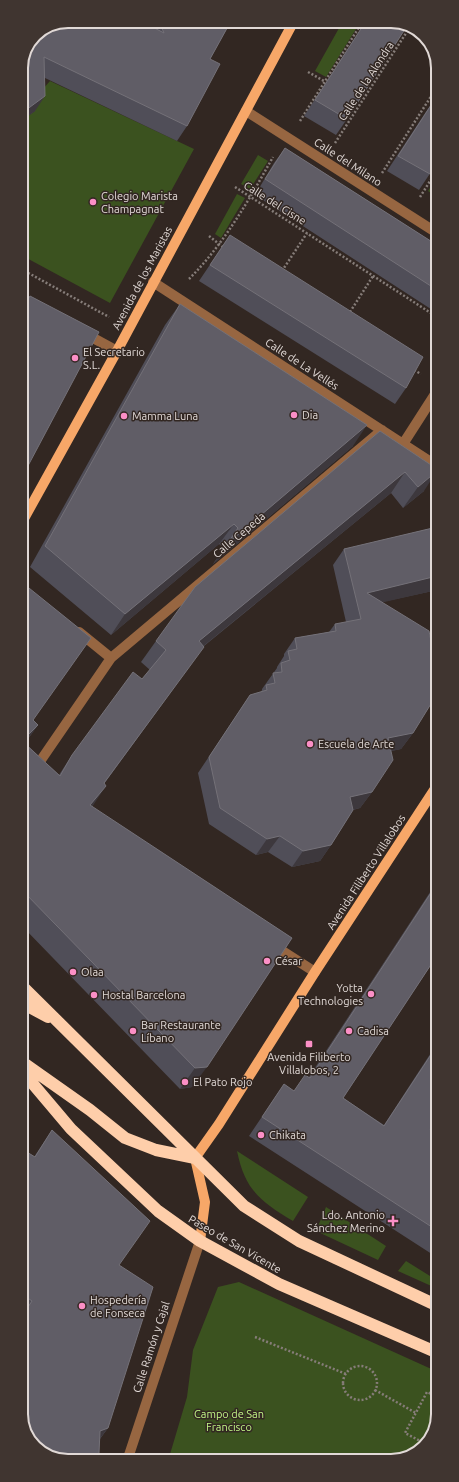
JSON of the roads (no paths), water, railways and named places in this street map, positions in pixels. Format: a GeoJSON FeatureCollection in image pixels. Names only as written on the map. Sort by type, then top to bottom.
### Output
{"type":"FeatureCollection","features":[{"type":"Feature","properties":{"kind":"highway"},"geometry":{"type":"LineString","coordinates":[[28,992],[165,1126],[244,1206],[300,1241],[431,1303]]}},
{"type":"Feature","properties":{"kind":"highway"},"geometry":{"type":"LineString","coordinates":[[28,1006],[61,1025]]}},
{"type":"Feature","properties":{"kind":"highway"},"geometry":{"type":"LineString","coordinates":[[28,1066],[90,1110],[125,1138],[156,1150],[195,1158]]}},
{"type":"Feature","properties":{"kind":"highway","name":"Paseo de San Vicente"},"geometry":{"type":"LineString","coordinates":[[28,1078],[71,1129],[152,1206],[200,1241],[279,1284],[431,1351]]}},
{"type":"Feature","properties":{"kind":"main road","name":"Avenida de los Maristas"},"geometry":{"type":"LineString","coordinates":[[28,511],[117,351],[290,28]]}},
{"type":"Feature","properties":{"kind":"main road","name":"Avenida Filiberto Villalobos"},"geometry":{"type":"LineString","coordinates":[[195,1158],[219,1124],[315,972],[431,795]]}},
{"type":"Feature","properties":{"kind":"main road"},"geometry":{"type":"LineString","coordinates":[[195,1158],[205,1202],[200,1241]]}},
{"type":"Feature","properties":{"kind":"street","name":"Calle del Milano"},"geometry":{"type":"LineString","coordinates":[[246,111],[431,229]]}},
{"type":"Feature","properties":{"kind":"street","name":"Calle de La Vellés"},"geometry":{"type":"LineString","coordinates":[[153,282],[431,462]]}},
{"type":"Feature","properties":{"kind":"street"},"geometry":{"type":"LineString","coordinates":[[28,303],[49,314]]}},
{"type":"Feature","properties":{"kind":"street"},"geometry":{"type":"LineString","coordinates":[[77,330],[117,351]]}},
{"type":"Feature","properties":{"kind":"street"},"geometry":{"type":"LineString","coordinates":[[403,444],[431,400]]}},
{"type":"Feature","properties":{"kind":"street","name":"Calle Cepeda"},"geometry":{"type":"LineString","coordinates":[[41,760],[111,658],[382,430]]}},
{"type":"Feature","properties":{"kind":"street"},"geometry":{"type":"LineString","coordinates":[[70,625],[111,658]]}},
{"type":"Feature","properties":{"kind":"street"},"geometry":{"type":"LineString","coordinates":[[264,939],[315,972]]}},
{"type":"Feature","properties":{"kind":"street","name":"Calle Ramón y Cajal"},"geometry":{"type":"LineString","coordinates":[[129,1454],[200,1241]]}},
{"type":"Feature","properties":{"kind":"place","name":"Colegio Marista Champagnat"},"geometry":{"type":"Point","coordinates":[93,202]}},
{"type":"Feature","properties":{"kind":"place","name":"El Secretario S.L."},"geometry":{"type":"Point","coordinates":[75,358]}},
{"type":"Feature","properties":{"kind":"place","name":"Dia"},"geometry":{"type":"Point","coordinates":[294,415]}},
{"type":"Feature","properties":{"kind":"place","name":"Mamma Luna"},"geometry":{"type":"Point","coordinates":[124,416]}},
{"type":"Feature","properties":{"kind":"place","name":"Escuela de Arte"},"geometry":{"type":"Point","coordinates":[310,744]}},
{"type":"Feature","properties":{"kind":"place","name":"César"},"geometry":{"type":"Point","coordinates":[267,961]}},
{"type":"Feature","properties":{"kind":"place","name":"Olaa"},"geometry":{"type":"Point","coordinates":[73,972]}},
{"type":"Feature","properties":{"kind":"place","name":"Yotta Technologies"},"geometry":{"type":"Point","coordinates":[371,994]}},
{"type":"Feature","properties":{"kind":"place","name":"Hostal Barcelona"},"geometry":{"type":"Point","coordinates":[94,995]}},
{"type":"Feature","properties":{"kind":"place","name":"Bar Restaurante Líbano"},"geometry":{"type":"Point","coordinates":[133,1031]}},
{"type":"Feature","properties":{"kind":"place","name":"Cadisa"},"geometry":{"type":"Point","coordinates":[349,1031]}},
{"type":"Feature","properties":{"kind":"place","name":"Avenida Filiberto Villalobos, 2"},"geometry":{"type":"Point","coordinates":[309,1044]}},
{"type":"Feature","properties":{"kind":"place","name":"El Pato Rojo"},"geometry":{"type":"Point","coordinates":[185,1082]}},
{"type":"Feature","properties":{"kind":"place","name":"Chikata"},"geometry":{"type":"Point","coordinates":[261,1135]}},
{"type":"Feature","properties":{"kind":"place","name":"Ldo. Antonio Sánchez Merino"},"geometry":{"type":"Point","coordinates":[393,1221]}},
{"type":"Feature","properties":{"kind":"place","name":"Hospedería de Fonseca"},"geometry":{"type":"Point","coordinates":[82,1306]}},
{"type":"Feature","properties":{"kind":"park label","name":"Campo de San Francisco"},"geometry":{"type":"Point","coordinates":[229,1420]}}]}
